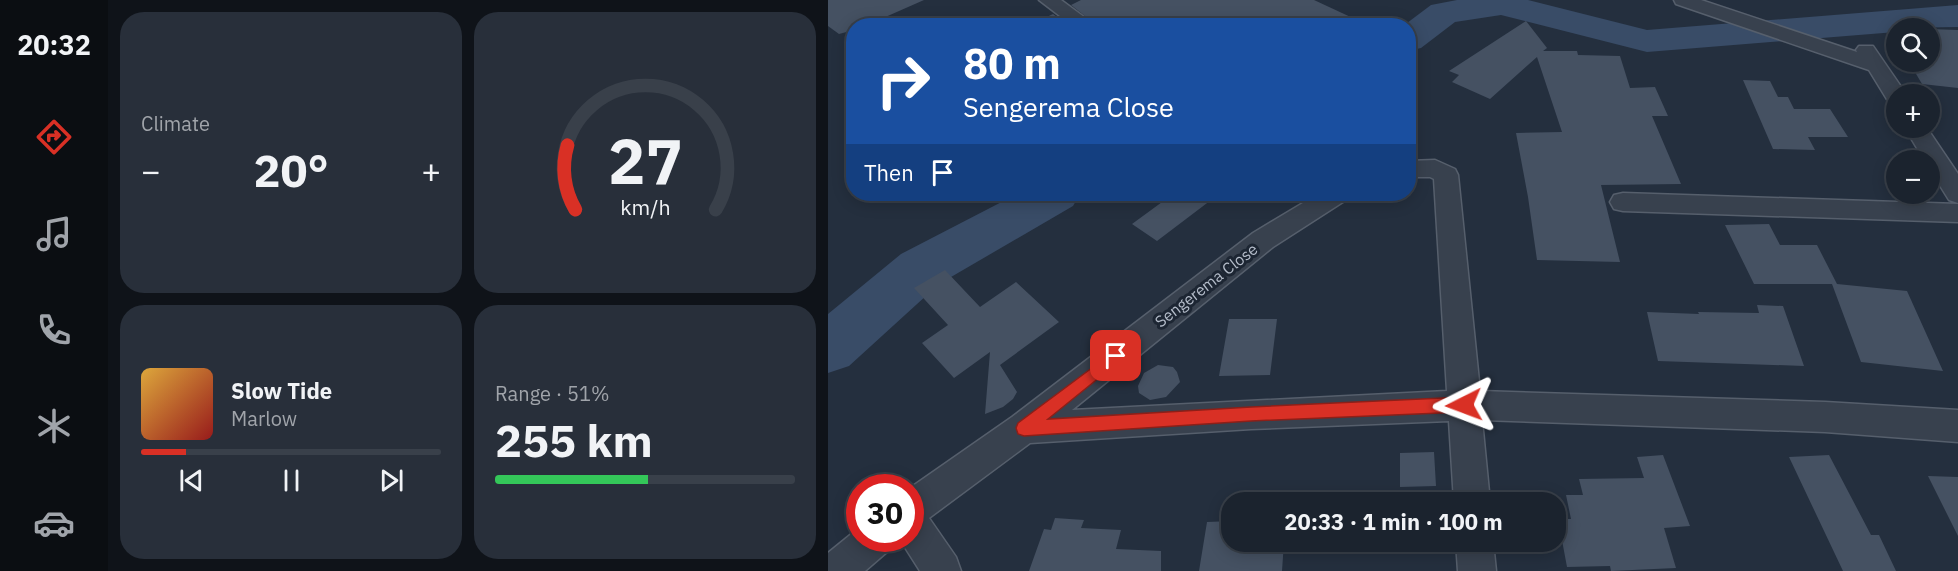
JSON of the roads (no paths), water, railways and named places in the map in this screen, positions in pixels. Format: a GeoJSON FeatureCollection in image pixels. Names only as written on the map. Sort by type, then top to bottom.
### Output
{"type":"FeatureCollection","features":[{"type":"Feature","properties":{"kind":"street"},"geometry":{"type":"LineString","coordinates":[[1048,0],[1075,18]]}},
{"type":"Feature","properties":{"kind":"street"},"geometry":{"type":"LineString","coordinates":[[1683,0],[1877,66]]}},
{"type":"Feature","properties":{"kind":"street"},"geometry":{"type":"LineString","coordinates":[[1862,43],[1888,84]]}},
{"type":"Feature","properties":{"kind":"street"},"geometry":{"type":"LineString","coordinates":[[1922,138],[1958,194]]}},
{"type":"Feature","properties":{"kind":"street"},"geometry":{"type":"LineString","coordinates":[[1416,169],[1435,168],[1446,175],[1471,492]]}},
{"type":"Feature","properties":{"kind":"street","name":"Sengerema Close"},"geometry":{"type":"LineString","coordinates":[[924,500],[1024,428],[1263,240],[1326,201]]}},
{"type":"Feature","properties":{"kind":"street"},"geometry":{"type":"LineString","coordinates":[[1623,202],[1958,213]]}},
{"type":"Feature","properties":{"kind":"street"},"geometry":{"type":"LineString","coordinates":[[1024,428],[1251,414],[1464,405],[1825,417],[1958,426]]}},
{"type":"Feature","properties":{"kind":"street"},"geometry":{"type":"LineString","coordinates":[[924,544],[942,571]]}},
{"type":"Feature","properties":{"kind":"street"},"geometry":{"type":"LineString","coordinates":[[836,571],[858,552]]}},
{"type":"Feature","properties":{"kind":"street"},"geometry":{"type":"LineString","coordinates":[[1476,552],[1478,571]]}},
{"type":"Feature","properties":{"kind":"waterway"},"geometry":{"type":"LineString","coordinates":[[1416,34],[1444,13],[1501,4],[1647,41],[1958,16]]}},
{"type":"Feature","properties":{"kind":"waterway"},"geometry":{"type":"LineString","coordinates":[[828,348],[920,269],[1043,201]]}}]}
